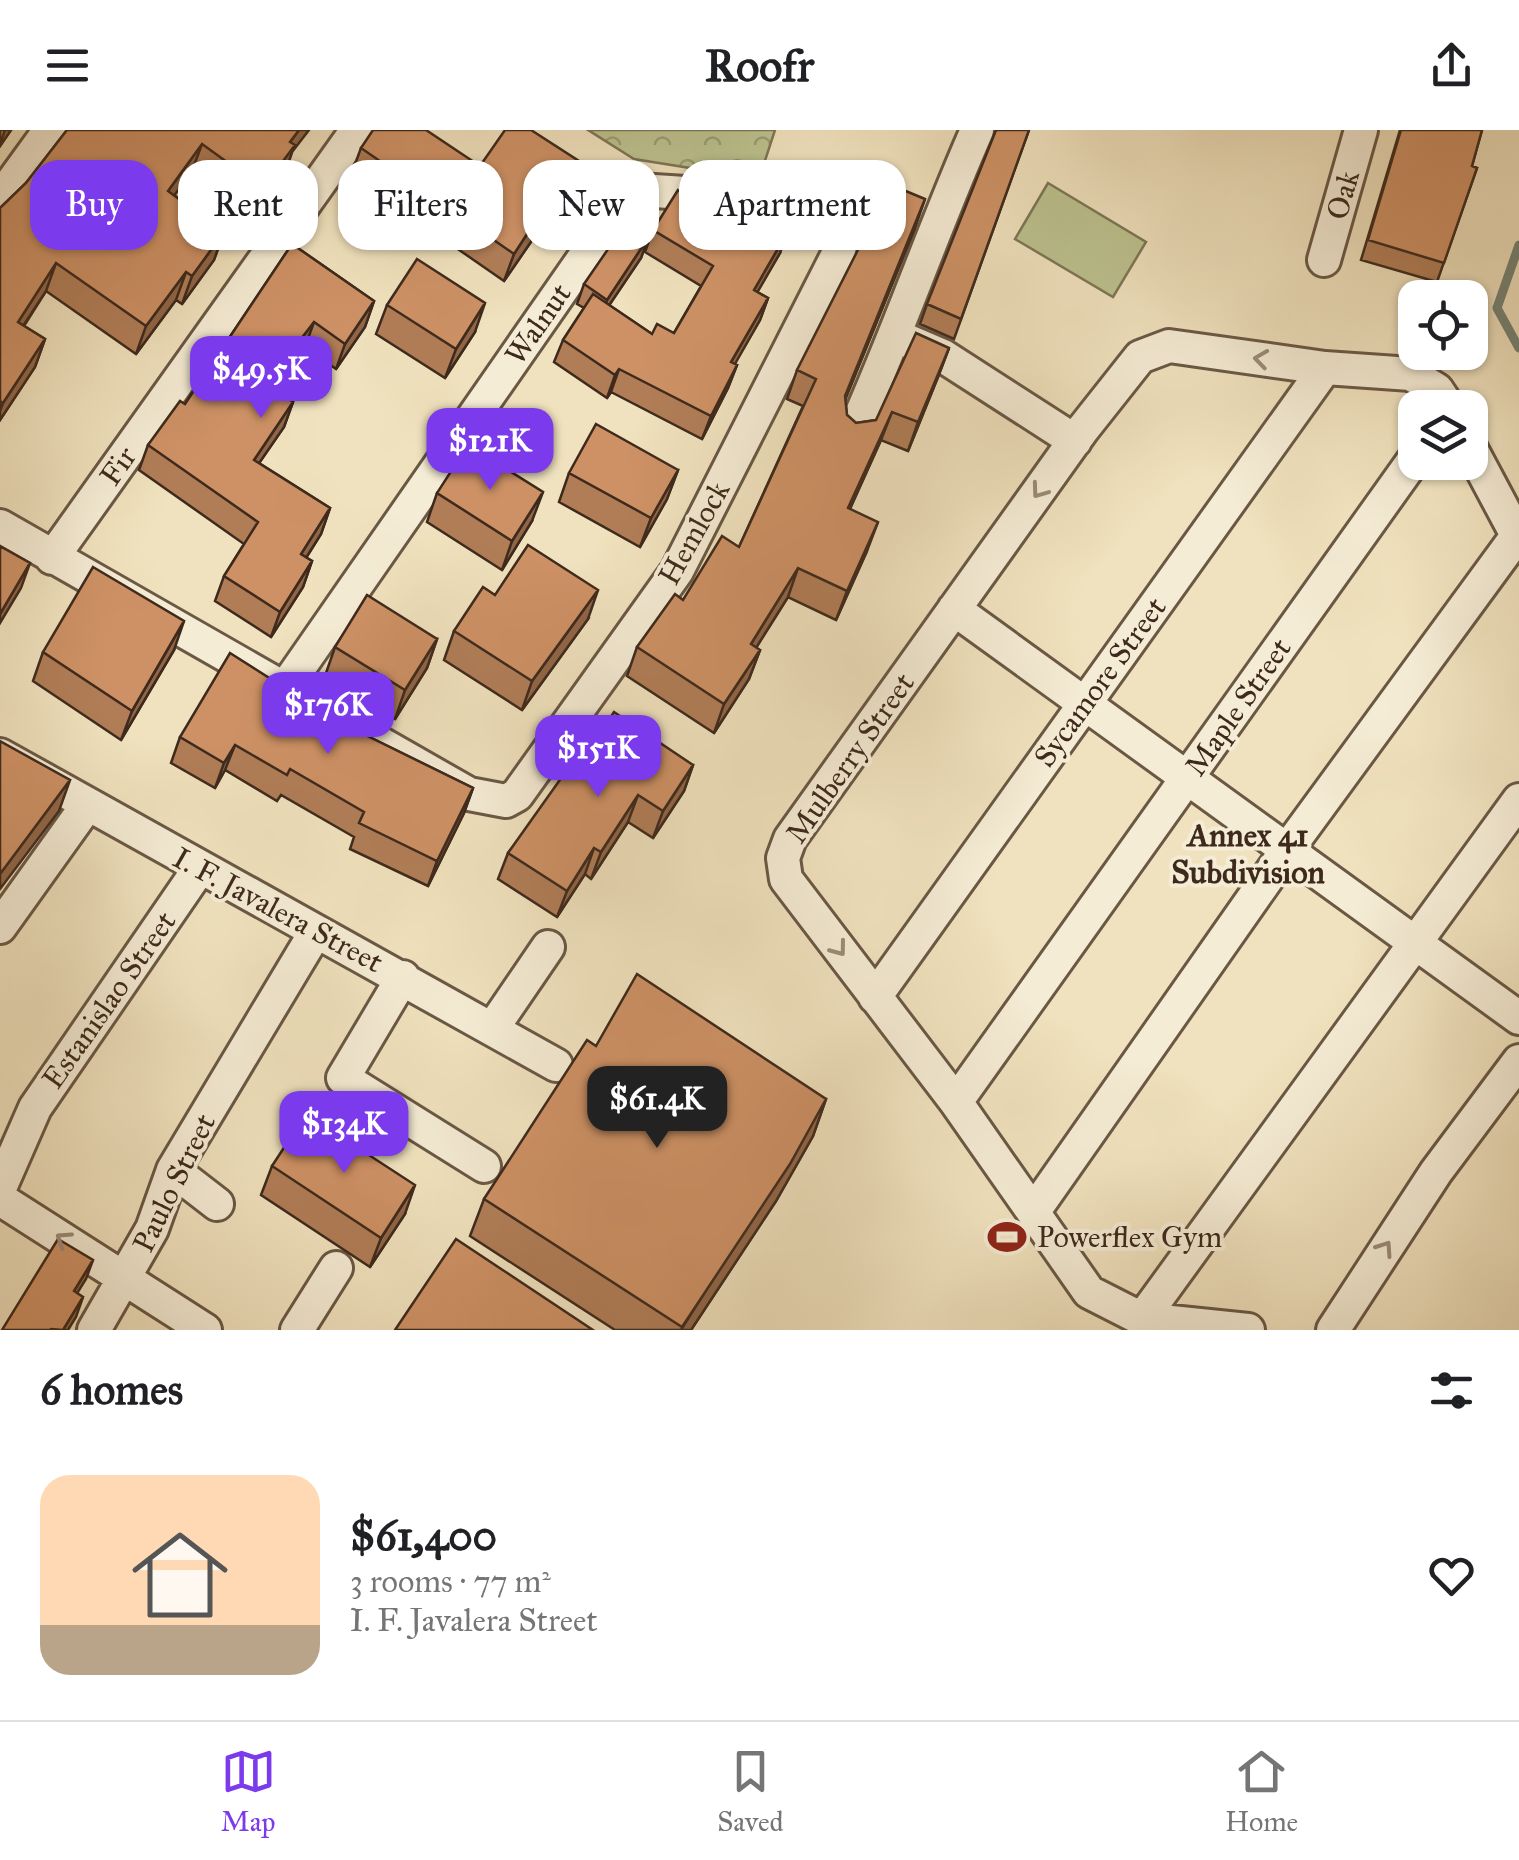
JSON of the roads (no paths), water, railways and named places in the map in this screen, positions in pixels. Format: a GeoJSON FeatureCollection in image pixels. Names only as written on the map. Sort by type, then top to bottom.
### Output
{"type":"FeatureCollection","features":[{"type":"Feature","properties":{"kind":"street"},"geometry":{"type":"LineString","coordinates":[[0,199],[50,130]]}},
{"type":"Feature","properties":{"kind":"street","name":"Fir"},"geometry":{"type":"LineString","coordinates":[[52,558],[357,130]]}},
{"type":"Feature","properties":{"kind":"street"},"geometry":{"type":"LineString","coordinates":[[852,433],[897,336],[945,201],[977,130]]}},
{"type":"Feature","properties":{"kind":"street","name":"Oak"},"geometry":{"type":"LineString","coordinates":[[1324,260],[1362,130]]}},
{"type":"Feature","properties":{"kind":"street","name":"Hemlock"},"geometry":{"type":"LineString","coordinates":[[284,688],[469,794],[492,802],[517,795],[677,571],[839,252],[842,233],[834,220],[746,196],[659,191]]}},
{"type":"Feature","properties":{"kind":"street","name":"Walnut"},"geometry":{"type":"LineString","coordinates":[[284,688],[589,250]]}},
{"type":"Feature","properties":{"kind":"street"},"geometry":{"type":"LineString","coordinates":[[897,336],[943,356],[1076,441]]}},
{"type":"Feature","properties":{"kind":"street","name":"Mulberry Street"},"geometry":{"type":"LineString","coordinates":[[1248,1330],[1142,1319],[1089,1292],[956,1102],[786,878],[783,858],[790,839],[1140,357],[1169,346],[1325,368],[1411,374],[1437,390]]}},
{"type":"Feature","properties":{"kind":"street","name":"Sycamore Street"},"geometry":{"type":"LineString","coordinates":[[875,997],[1325,368]]}},
{"type":"Feature","properties":{"kind":"street","name":"Maple Street"},"geometry":{"type":"LineString","coordinates":[[956,1102],[1399,480]]}},
{"type":"Feature","properties":{"kind":"street"},"geometry":{"type":"LineString","coordinates":[[1034,1211],[1287,850],[1518,537],[1488,480]]}},
{"type":"Feature","properties":{"kind":"street"},"geometry":{"type":"LineString","coordinates":[[0,526],[284,688]]}},
{"type":"Feature","properties":{"kind":"street"},"geometry":{"type":"LineString","coordinates":[[954,609],[1519,1018]]}},
{"type":"Feature","properties":{"kind":"street","name":"I. F. Javalera Street"},"geometry":{"type":"LineString","coordinates":[[0,755],[199,870],[403,977],[556,1065]]}},
{"type":"Feature","properties":{"kind":"street"},"geometry":{"type":"LineString","coordinates":[[1142,1319],[1519,800]]}},
{"type":"Feature","properties":{"kind":"street"},"geometry":{"type":"LineString","coordinates":[[0,927],[88,804]]}},
{"type":"Feature","properties":{"kind":"street","name":"Estanislao Street"},"geometry":{"type":"LineString","coordinates":[[0,1188],[34,1108],[199,870]]}},
{"type":"Feature","properties":{"kind":"street","name":"Paulo Street"},"geometry":{"type":"LineString","coordinates":[[94,1330],[126,1280],[173,1170],[315,933]]}},
{"type":"Feature","properties":{"kind":"street"},"geometry":{"type":"LineString","coordinates":[[492,1029],[548,947]]}},
{"type":"Feature","properties":{"kind":"street"},"geometry":{"type":"LineString","coordinates":[[403,977],[343,1078],[484,1166]]}},
{"type":"Feature","properties":{"kind":"street"},"geometry":{"type":"LineString","coordinates":[[1332,1330],[1436,1172],[1519,1060]]}},
{"type":"Feature","properties":{"kind":"street"},"geometry":{"type":"LineString","coordinates":[[173,1170],[216,1204]]}},
{"type":"Feature","properties":{"kind":"street"},"geometry":{"type":"LineString","coordinates":[[0,1199],[205,1330]]}},
{"type":"Feature","properties":{"kind":"street"},"geometry":{"type":"LineString","coordinates":[[296,1330],[336,1268]]}},
{"type":"Feature","properties":{"kind":"waterway"},"geometry":{"type":"LineString","coordinates":[[1519,245],[1497,308],[1519,348]]}},
{"type":"Feature","properties":{"kind":"place","name":"Powerflex Gym"},"geometry":{"type":"Point","coordinates":[1007,1237]}},
{"type":"Feature","properties":{"kind":"district","name":"Annex 41 Subdivision"},"geometry":{"type":"Point","coordinates":[1248,854]}}]}
